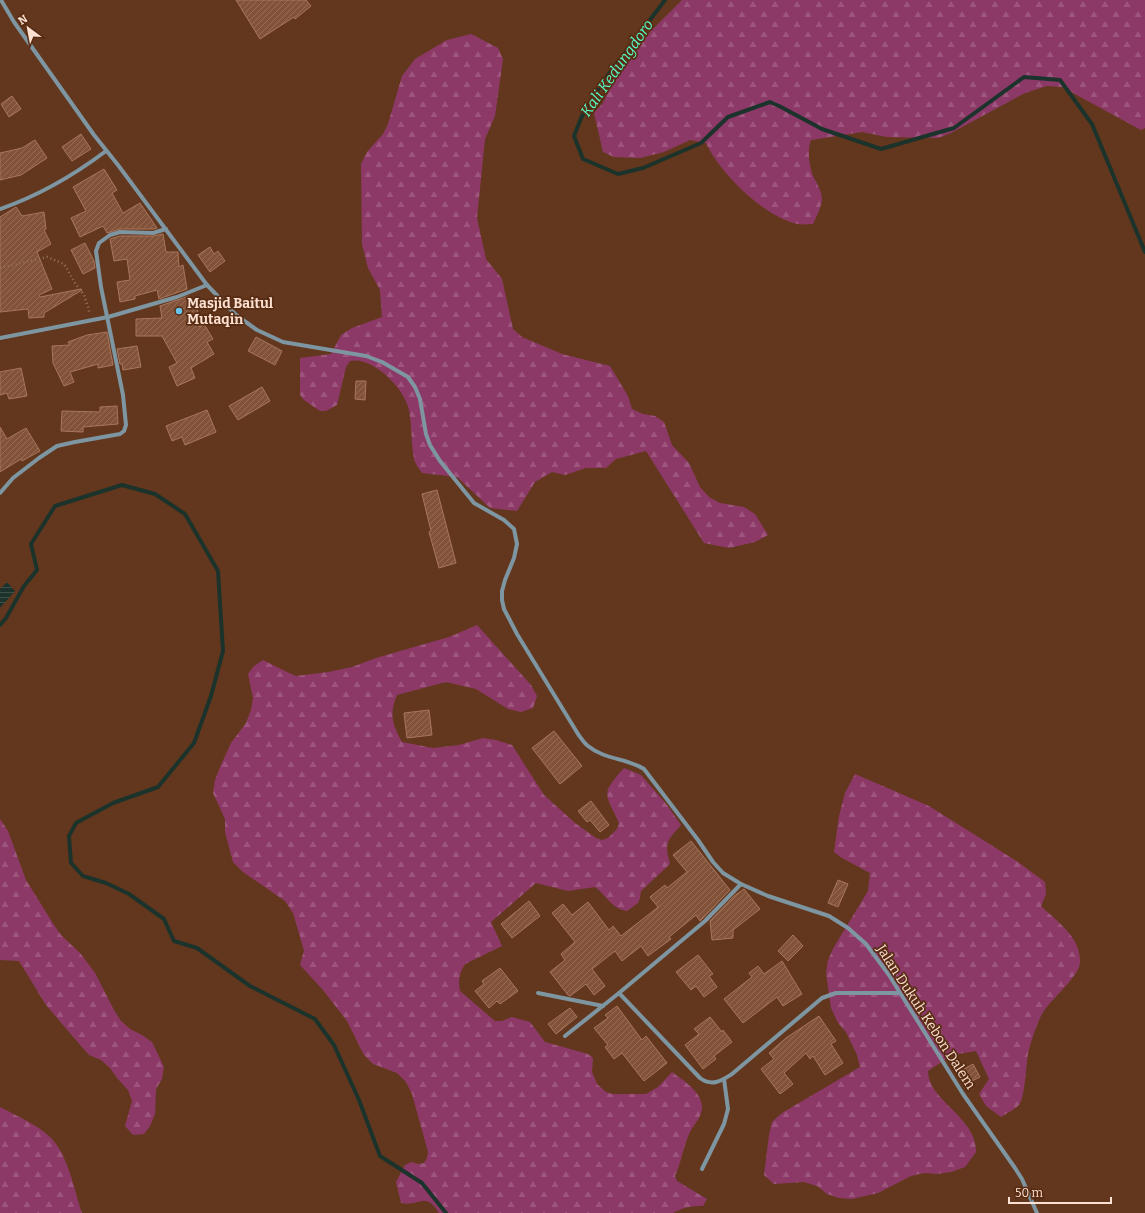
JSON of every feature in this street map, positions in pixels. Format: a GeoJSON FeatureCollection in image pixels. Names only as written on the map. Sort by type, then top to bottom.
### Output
{"type":"FeatureCollection","features":[{"type":"Feature","properties":{"kind":"street","name":"Jalan Dukuh Kebon Dalem"},"geometry":{"type":"LineString","coordinates":[[1,0],[14,22],[64,94],[106,151],[207,285],[236,315],[257,330],[272,338],[296,344],[366,356],[382,362],[408,377],[416,387],[420,398],[426,434],[430,445],[440,461],[474,503],[504,520],[514,529],[517,544],[514,558],[502,591],[504,609],[517,634],[578,734],[587,745],[595,751],[637,765],[644,769],[718,868],[731,879],[768,896],[829,916],[843,924],[866,944],[900,993],[962,1094],[1015,1168],[1029,1194],[1036,1213]]}},
{"type":"Feature","properties":{"kind":"street"},"geometry":{"type":"LineString","coordinates":[[0,210],[30,197],[58,182],[89,164],[106,151]]}},
{"type":"Feature","properties":{"kind":"street"},"geometry":{"type":"LineString","coordinates":[[0,493],[18,474],[58,446],[120,434],[124,431],[126,425],[123,395],[97,263],[96,251],[99,243],[110,235],[120,232],[153,233],[166,229]]}},
{"type":"Feature","properties":{"kind":"street"},"geometry":{"type":"LineString","coordinates":[[0,338],[108,317],[177,297],[207,285]]}},
{"type":"Feature","properties":{"kind":"street"},"geometry":{"type":"LineString","coordinates":[[566,1036],[705,921],[741,884]]}},
{"type":"Feature","properties":{"kind":"street"},"geometry":{"type":"LineString","coordinates":[[538,993],[603,1006]]}},
{"type":"Feature","properties":{"kind":"street"},"geometry":{"type":"LineString","coordinates":[[619,993],[704,1082],[712,1083],[724,1079],[732,1074],[822,998],[836,993],[900,993]]}},
{"type":"Feature","properties":{"kind":"street"},"geometry":{"type":"LineString","coordinates":[[702,1169],[724,1124],[728,1109],[724,1079]]}},
{"type":"Feature","properties":{"kind":"path"},"geometry":{"type":"LineString","coordinates":[[0,268],[47,257],[64,264],[84,295],[89,310],[88,320]]}},
{"type":"Feature","properties":{"kind":"green space"},"geometry":{"type":"Polygon","coordinates":[[[682,0],[1145,0],[1145,128],[1141,130],[1062,87],[1047,86],[1023,94],[951,133],[938,138],[887,137],[862,132],[811,140],[809,149],[810,163],[822,200],[820,209],[813,224],[797,224],[770,212],[744,192],[721,167],[706,143],[690,140],[664,152],[640,158],[614,157],[603,152],[594,113],[603,103],[613,81],[623,66],[651,31],[682,0]]]}},
{"type":"Feature","properties":{"kind":"green space"},"geometry":{"type":"Polygon","coordinates":[[[471,34],[498,48],[503,59],[495,116],[485,139],[477,218],[486,259],[502,279],[513,329],[522,337],[562,354],[610,366],[628,396],[632,409],[643,414],[655,416],[664,422],[672,445],[689,463],[700,487],[709,497],[720,503],[744,507],[755,514],[768,535],[755,542],[729,548],[704,543],[646,451],[616,459],[606,468],[586,468],[565,475],[552,472],[535,482],[517,511],[490,508],[457,477],[422,473],[414,459],[410,416],[406,402],[395,384],[378,369],[359,361],[350,361],[346,367],[337,405],[326,411],[320,411],[304,400],[300,395],[300,358],[331,354],[341,335],[352,328],[382,317],[380,290],[368,268],[362,244],[361,164],[367,152],[383,134],[388,124],[402,76],[415,59],[447,40],[471,34]]]}},
{"type":"Feature","properties":{"kind":"green space"},"geometry":{"type":"Polygon","coordinates":[[[477,625],[531,685],[537,696],[533,708],[521,712],[508,709],[476,689],[446,682],[397,695],[392,713],[396,730],[402,742],[433,748],[459,745],[483,738],[512,745],[544,795],[575,823],[596,838],[602,840],[608,838],[617,829],[619,823],[610,805],[607,794],[611,784],[624,768],[641,775],[667,805],[681,825],[668,842],[667,851],[670,864],[641,891],[638,903],[627,911],[613,905],[595,887],[568,891],[536,883],[491,922],[502,946],[465,964],[461,971],[459,984],[460,991],[495,1021],[502,1021],[512,1017],[530,1022],[545,1042],[588,1054],[593,1058],[592,1072],[597,1084],[606,1092],[612,1094],[646,1094],[658,1087],[672,1072],[688,1084],[698,1094],[702,1106],[700,1116],[690,1131],[675,1176],[677,1181],[707,1199],[703,1206],[688,1207],[673,1213],[439,1213],[434,1206],[426,1201],[407,1204],[401,1203],[396,1182],[405,1165],[411,1162],[418,1164],[424,1163],[428,1152],[412,1094],[406,1082],[397,1073],[373,1064],[364,1055],[347,1021],[323,990],[300,965],[304,951],[293,913],[285,901],[243,872],[233,862],[225,832],[225,819],[213,793],[215,780],[220,767],[231,743],[246,723],[251,710],[253,698],[248,674],[254,666],[263,660],[296,676],[328,672],[352,667],[376,658],[449,637],[477,625]]]}},
{"type":"Feature","properties":{"kind":"green space"},"geometry":{"type":"Polygon","coordinates":[[[855,774],[929,806],[1018,862],[1045,882],[1046,894],[1041,906],[1072,937],[1079,952],[1080,961],[1076,974],[1046,1008],[1040,1018],[1028,1054],[1023,1096],[1019,1105],[1015,1108],[1001,1117],[986,1106],[979,1094],[989,1079],[976,1051],[952,1055],[928,1071],[930,1082],[936,1091],[943,1101],[969,1129],[974,1140],[976,1152],[965,1167],[951,1172],[937,1174],[924,1173],[911,1176],[878,1193],[852,1199],[839,1198],[827,1194],[817,1186],[804,1182],[774,1184],[764,1175],[772,1122],[782,1113],[860,1067],[857,1055],[846,1032],[838,1023],[831,1008],[826,973],[828,960],[834,947],[868,891],[870,873],[834,852],[839,816],[845,793],[855,774]]]}},
{"type":"Feature","properties":{"kind":"green space"},"geometry":{"type":"Polygon","coordinates":[[[0,819],[8,831],[26,880],[54,925],[61,935],[80,953],[95,973],[121,1021],[130,1029],[152,1042],[164,1067],[162,1079],[156,1089],[155,1114],[150,1126],[144,1134],[133,1135],[125,1126],[132,1101],[128,1090],[110,1068],[101,1060],[89,1055],[46,1005],[19,961],[0,960],[0,819]]]}},
{"type":"Feature","properties":{"kind":"green space"},"geometry":{"type":"Polygon","coordinates":[[[0,1107],[39,1128],[56,1144],[66,1162],[82,1213],[0,1213],[0,1107]]]}},
{"type":"Feature","properties":{"kind":"shaded area"},"geometry":{"type":"Polygon","coordinates":[[[7,582],[15,591],[0,608],[0,589],[7,582]]]}},
{"type":"Feature","properties":{"kind":"building"},"geometry":{"type":"Polygon","coordinates":[[[236,0],[306,0],[311,6],[295,19],[294,17],[260,39],[236,0]]]}},
{"type":"Feature","properties":{"kind":"building"},"geometry":{"type":"Polygon","coordinates":[[[12,96],[21,109],[9,117],[1,104],[12,96]]]}},
{"type":"Feature","properties":{"kind":"building"},"geometry":{"type":"Polygon","coordinates":[[[81,134],[91,149],[72,161],[62,147],[81,134]]]}},
{"type":"Feature","properties":{"kind":"building"},"geometry":{"type":"Polygon","coordinates":[[[35,140],[47,158],[21,175],[0,180],[0,153],[22,148],[35,140]]]}},
{"type":"Feature","properties":{"kind":"building"},"geometry":{"type":"Polygon","coordinates":[[[104,169],[117,190],[112,193],[123,213],[140,203],[157,228],[120,229],[107,233],[103,226],[80,237],[71,218],[86,211],[73,187],[104,169]]]}},
{"type":"Feature","properties":{"kind":"building"},"geometry":{"type":"Polygon","coordinates":[[[16,207],[22,216],[44,212],[46,229],[44,230],[51,244],[37,252],[52,289],[39,295],[40,297],[82,290],[44,313],[44,317],[29,318],[28,309],[0,312],[0,217],[16,207]]]}},
{"type":"Feature","properties":{"kind":"building"},"geometry":{"type":"Polygon","coordinates":[[[163,234],[166,252],[178,252],[179,267],[183,265],[187,289],[159,299],[157,290],[135,296],[135,299],[120,302],[117,282],[130,280],[127,259],[114,261],[110,239],[120,236],[153,236],[163,234]]]}},
{"type":"Feature","properties":{"kind":"building"},"geometry":{"type":"Polygon","coordinates":[[[85,243],[94,261],[95,268],[83,274],[71,250],[85,243]]]}},
{"type":"Feature","properties":{"kind":"building"},"geometry":{"type":"Polygon","coordinates":[[[210,247],[214,254],[218,251],[225,261],[210,272],[198,255],[210,247]]]}},
{"type":"Feature","properties":{"kind":"building"},"geometry":{"type":"Polygon","coordinates":[[[189,296],[189,301],[193,300],[193,305],[197,305],[199,327],[204,324],[213,339],[207,342],[214,354],[191,368],[195,378],[177,386],[169,367],[177,363],[162,336],[136,336],[136,319],[162,318],[160,306],[189,296]]]}},
{"type":"Feature","properties":{"kind":"building"},"geometry":{"type":"Polygon","coordinates":[[[107,332],[113,365],[98,368],[98,364],[70,372],[74,382],[64,386],[53,363],[52,346],[70,345],[68,342],[87,335],[107,332]]]}},
{"type":"Feature","properties":{"kind":"building"},"geometry":{"type":"Polygon","coordinates":[[[256,337],[282,351],[275,365],[248,351],[256,337]]]}},
{"type":"Feature","properties":{"kind":"building"},"geometry":{"type":"Polygon","coordinates":[[[137,346],[141,367],[123,370],[122,364],[120,364],[117,349],[137,346]]]}},
{"type":"Feature","properties":{"kind":"building"},"geometry":{"type":"Polygon","coordinates":[[[21,368],[27,396],[9,399],[7,393],[0,395],[0,372],[21,368]]]}},
{"type":"Feature","properties":{"kind":"building"},"geometry":{"type":"Polygon","coordinates":[[[356,381],[366,381],[365,400],[355,399],[356,381]]]}},
{"type":"Feature","properties":{"kind":"building"},"geometry":{"type":"Polygon","coordinates":[[[262,387],[270,401],[238,420],[229,406],[262,387]]]}},
{"type":"Feature","properties":{"kind":"building"},"geometry":{"type":"Polygon","coordinates":[[[117,406],[118,424],[83,427],[83,432],[61,431],[62,411],[100,412],[100,407],[117,406]]]}},
{"type":"Feature","properties":{"kind":"building"},"geometry":{"type":"Polygon","coordinates":[[[207,410],[216,432],[185,445],[182,437],[172,441],[166,426],[207,410]]]}},
{"type":"Feature","properties":{"kind":"building"},"geometry":{"type":"Polygon","coordinates":[[[0,427],[7,439],[26,428],[40,451],[22,461],[21,459],[0,472],[0,427]]]}},
{"type":"Feature","properties":{"kind":"building"},"geometry":{"type":"Polygon","coordinates":[[[437,490],[456,563],[439,568],[429,532],[431,531],[422,494],[437,490]]]}},
{"type":"Feature","properties":{"kind":"building"},"geometry":{"type":"Polygon","coordinates":[[[429,710],[432,735],[407,738],[404,713],[429,710]]]}},
{"type":"Feature","properties":{"kind":"building"},"geometry":{"type":"Polygon","coordinates":[[[554,731],[582,766],[560,784],[532,748],[554,731]]]}},
{"type":"Feature","properties":{"kind":"building"},"geometry":{"type":"Polygon","coordinates":[[[591,801],[609,825],[600,832],[590,820],[587,822],[578,811],[591,801]]]}},
{"type":"Feature","properties":{"kind":"building"},"geometry":{"type":"Polygon","coordinates":[[[691,841],[730,890],[700,921],[696,915],[669,937],[671,939],[648,956],[641,946],[622,961],[615,951],[592,969],[605,986],[594,995],[586,984],[570,996],[568,995],[550,972],[565,960],[561,954],[575,942],[552,913],[563,904],[572,915],[588,902],[609,930],[613,926],[621,936],[658,907],[650,897],[665,885],[667,888],[687,872],[673,855],[691,841]]]}},
{"type":"Feature","properties":{"kind":"building"},"geometry":{"type":"Polygon","coordinates":[[[838,880],[848,884],[838,907],[828,903],[838,880]]]}},
{"type":"Feature","properties":{"kind":"building"},"geometry":{"type":"Polygon","coordinates":[[[744,889],[760,909],[733,930],[733,938],[712,940],[710,921],[734,896],[744,889]]]}},
{"type":"Feature","properties":{"kind":"building"},"geometry":{"type":"Polygon","coordinates":[[[529,901],[540,916],[512,938],[501,924],[529,901]]]}},
{"type":"Feature","properties":{"kind":"building"},"geometry":{"type":"Polygon","coordinates":[[[793,935],[803,946],[788,961],[778,951],[793,935]]]}},
{"type":"Feature","properties":{"kind":"building"},"geometry":{"type":"Polygon","coordinates":[[[698,955],[713,974],[709,976],[717,987],[704,997],[696,986],[691,990],[676,972],[698,955]]]}},
{"type":"Feature","properties":{"kind":"building"},"geometry":{"type":"Polygon","coordinates":[[[782,961],[802,994],[783,1006],[777,997],[743,1023],[724,999],[752,977],[749,973],[758,966],[764,974],[782,961]]]}},
{"type":"Feature","properties":{"kind":"building"},"geometry":{"type":"Polygon","coordinates":[[[500,968],[518,991],[500,1004],[497,1001],[489,1008],[475,991],[484,984],[482,981],[500,968]]]}},
{"type":"Feature","properties":{"kind":"building"},"geometry":{"type":"Polygon","coordinates":[[[617,1006],[642,1040],[646,1036],[667,1063],[644,1081],[622,1053],[614,1059],[605,1047],[608,1045],[594,1028],[608,1018],[605,1015],[617,1006]]]}},
{"type":"Feature","properties":{"kind":"building"},"geometry":{"type":"Polygon","coordinates":[[[570,1008],[577,1017],[556,1034],[548,1024],[570,1008]]]}},
{"type":"Feature","properties":{"kind":"building"},"geometry":{"type":"Polygon","coordinates":[[[819,1016],[836,1041],[831,1044],[843,1063],[825,1075],[813,1056],[810,1059],[806,1053],[784,1073],[793,1084],[780,1094],[761,1069],[774,1059],[769,1053],[786,1038],[819,1016]]]}},
{"type":"Feature","properties":{"kind":"building"},"geometry":{"type":"Polygon","coordinates":[[[710,1017],[732,1042],[714,1056],[716,1059],[703,1069],[685,1045],[699,1034],[694,1029],[710,1017]]]}},
{"type":"Feature","properties":{"kind":"building"},"geometry":{"type":"Polygon","coordinates":[[[973,1064],[980,1077],[964,1085],[957,1073],[973,1064]]]}},
{"type":"Feature","properties":{"kind":"waterway","name":"Kali Kedungdoro"},"geometry":{"type":"LineString","coordinates":[[665,0],[602,83],[582,116],[574,136],[583,159],[618,174],[643,168],[701,143],[728,117],[770,102],[822,129],[881,149],[954,128],[1024,77],[1060,80],[1092,124],[1145,252]]}},
{"type":"Feature","properties":{"kind":"waterway"},"geometry":{"type":"LineString","coordinates":[[0,625],[6,618],[24,586],[37,570],[31,544],[55,506],[122,485],[155,494],[185,514],[218,571],[223,651],[211,696],[194,743],[158,787],[113,803],[76,823],[69,836],[71,863],[83,876],[106,883],[129,894],[164,919],[174,941],[197,948],[250,986],[315,1019],[334,1045],[359,1100],[380,1156],[422,1183],[446,1213]]}},
{"type":"Feature","properties":{"kind":"place","name":"Masjid Baitul Mutaqin"},"geometry":{"type":"Point","coordinates":[179,311]}}]}
